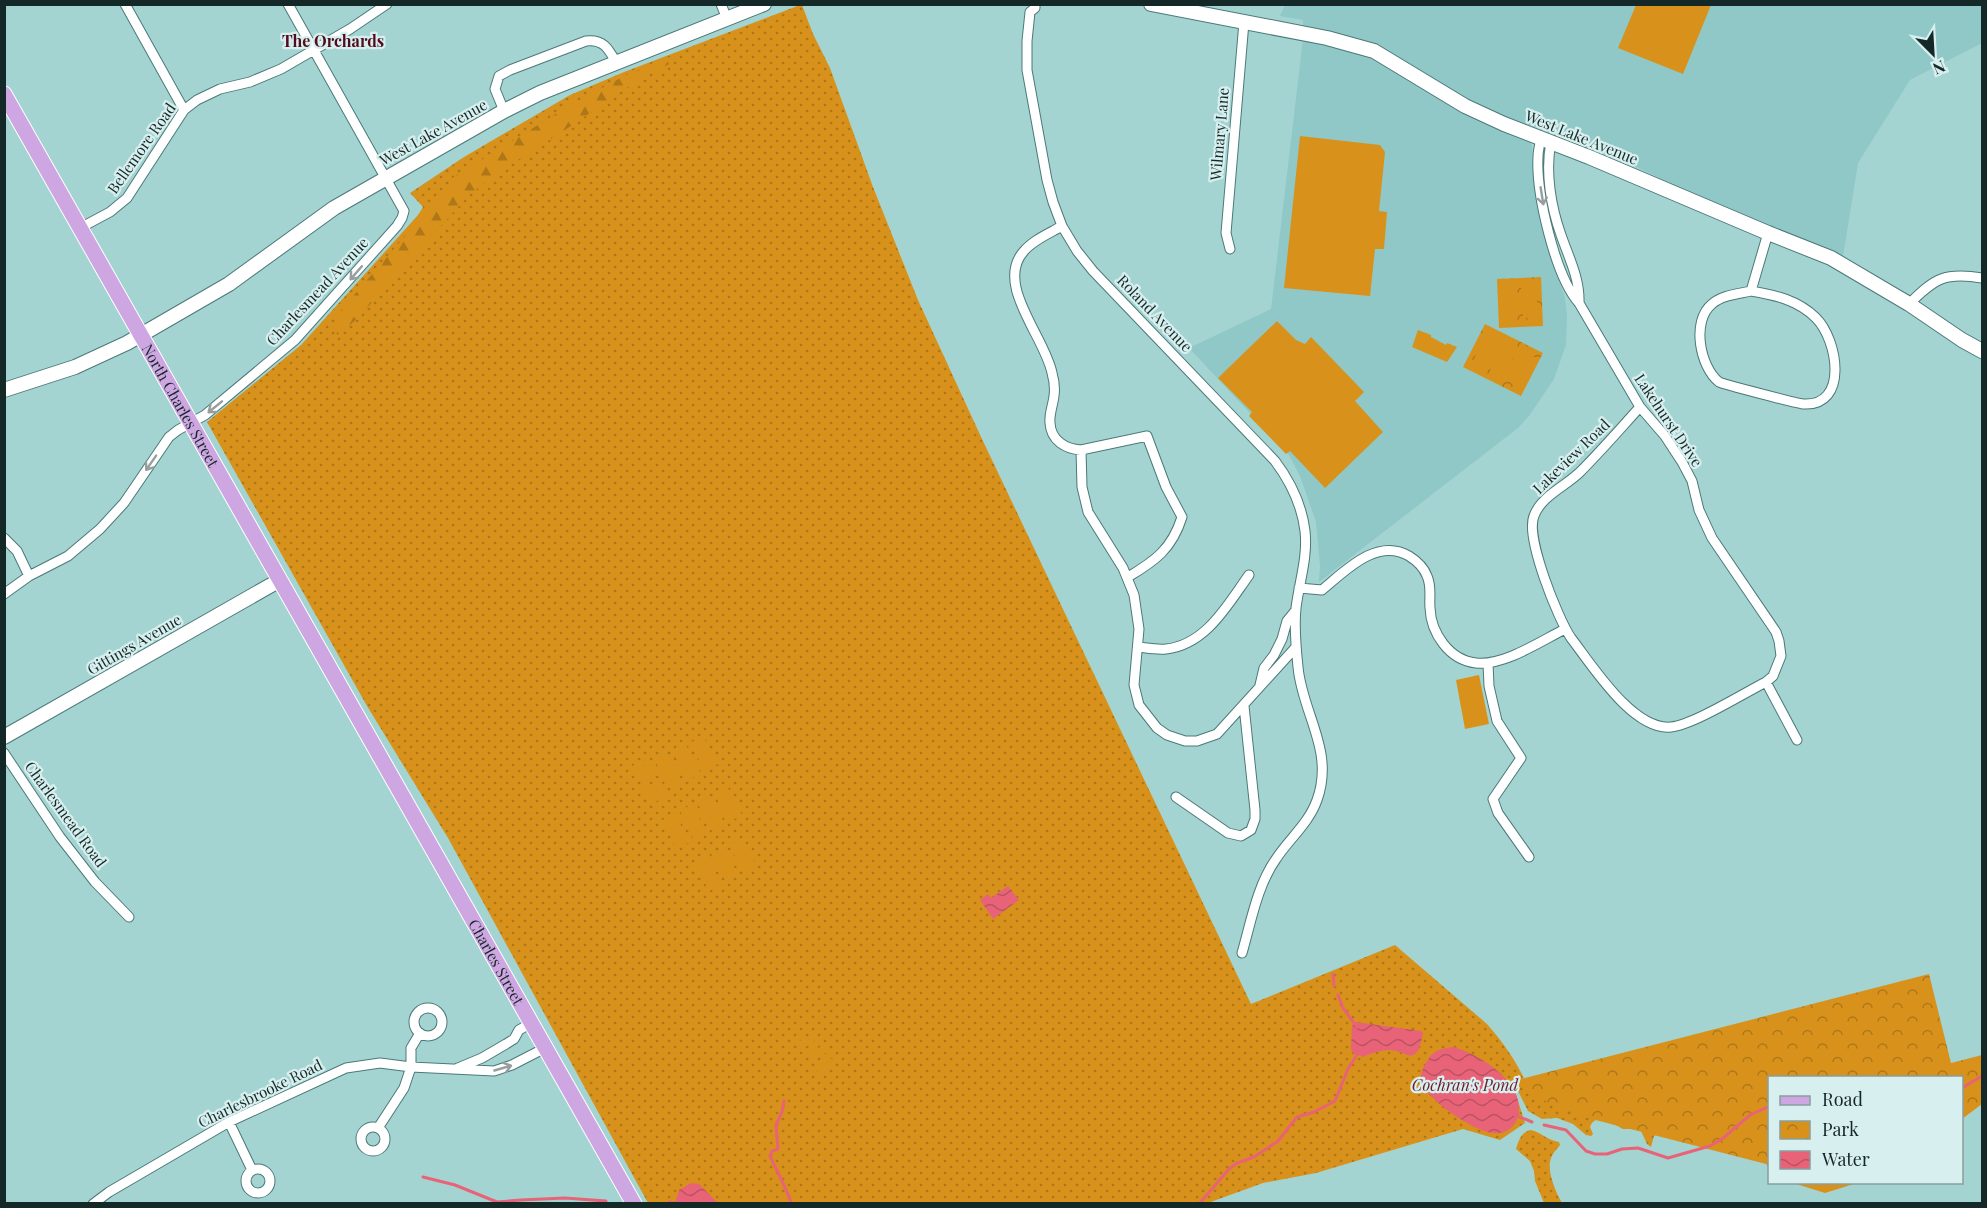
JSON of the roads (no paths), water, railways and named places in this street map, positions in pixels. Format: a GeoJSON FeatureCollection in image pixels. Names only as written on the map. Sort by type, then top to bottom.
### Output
{"type":"FeatureCollection","features":[{"type":"Feature","properties":{"kind":"main road","name":"North Charles Street"},"geometry":{"type":"LineString","coordinates":[[4,94],[358,719]]}},
{"type":"Feature","properties":{"kind":"main road","name":"Charles Street"},"geometry":{"type":"LineString","coordinates":[[358,719],[634,1203]]}},
{"type":"Feature","properties":{"kind":"street"},"geometry":{"type":"LineString","coordinates":[[125,4],[184,110]]}},
{"type":"Feature","properties":{"kind":"street"},"geometry":{"type":"LineString","coordinates":[[288,4],[385,178]]}},
{"type":"Feature","properties":{"kind":"street","name":"Bellemore Road"},"geometry":{"type":"LineString","coordinates":[[80,228],[110,212],[127,198],[184,110],[197,100],[220,89],[266,76],[371,17],[387,4]]}},
{"type":"Feature","properties":{"kind":"street"},"geometry":{"type":"LineString","coordinates":[[721,4],[727,19]]}},
{"type":"Feature","properties":{"kind":"street","name":"West Lake Avenue"},"geometry":{"type":"LineString","coordinates":[[4,390],[75,367],[141,335],[229,285],[320,216],[504,111],[555,86],[764,4]]}},
{"type":"Feature","properties":{"kind":"street","name":"West Lake Avenue"},"geometry":{"type":"LineString","coordinates":[[1151,4],[1347,42],[1374,51],[1466,106],[1504,124],[1831,258],[1983,351]]}},
{"type":"Feature","properties":{"kind":"street","name":"Roland Avenue"},"geometry":{"type":"LineString","coordinates":[[1030,7],[1027,70],[1047,180],[1062,226],[1077,251],[1093,271],[1264,449],[1282,471],[1297,500],[1305,531],[1306,552],[1296,610]]}},
{"type":"Feature","properties":{"kind":"street","name":"Wilmary Lane"},"geometry":{"type":"LineString","coordinates":[[1230,249],[1226,233],[1244,22]]}},
{"type":"Feature","properties":{"kind":"street"},"geometry":{"type":"LineString","coordinates":[[504,111],[495,89],[500,76],[510,70],[579,43],[594,40],[608,48],[616,62]]}},
{"type":"Feature","properties":{"kind":"street","name":"Lakehurst Drive"},"geometry":{"type":"LineString","coordinates":[[1546,140],[1538,156],[1538,172],[1548,229],[1571,294],[1579,303],[1640,407],[1665,436],[1682,462],[1692,481],[1699,510],[1712,538],[1776,632],[1780,656],[1773,676],[1766,682]]}},
{"type":"Feature","properties":{"kind":"street","name":"Charlesmead Avenue"},"geometry":{"type":"LineString","coordinates":[[4,594],[29,576],[68,556],[100,529],[124,502],[169,437],[205,415],[295,340],[402,218],[404,211],[385,178]]}},
{"type":"Feature","properties":{"kind":"street"},"geometry":{"type":"LineString","coordinates":[[1062,226],[1032,243],[1017,261],[1013,272],[1016,292],[1049,360],[1054,396],[1050,418],[1051,429],[1058,441],[1071,449],[1081,450],[1147,436],[1166,487],[1182,517],[1172,543],[1149,565],[1128,577]]}},
{"type":"Feature","properties":{"kind":"street"},"geometry":{"type":"LineString","coordinates":[[1751,291],[1767,233]]}},
{"type":"Feature","properties":{"kind":"street"},"geometry":{"type":"LineString","coordinates":[[1909,304],[1924,289],[1944,277],[1983,278]]}},
{"type":"Feature","properties":{"kind":"street"},"geometry":{"type":"LineString","coordinates":[[1751,291],[1786,298],[1806,310],[1821,324],[1833,350],[1836,375],[1828,393],[1820,400],[1804,404],[1721,383],[1710,370],[1703,356],[1700,341],[1706,310],[1723,298],[1751,291]]}},
{"type":"Feature","properties":{"kind":"street","name":"Lakeview Road"},"geometry":{"type":"LineString","coordinates":[[1640,407],[1578,474],[1550,495],[1534,515],[1533,532],[1546,584],[1565,629],[1614,693],[1652,725],[1669,728],[1688,722],[1766,682]]}},
{"type":"Feature","properties":{"kind":"street"},"geometry":{"type":"LineString","coordinates":[[1081,450],[1081,479],[1088,512],[1128,577],[1137,612],[1138,647],[1134,672],[1136,694],[1139,705],[1150,721],[1167,735],[1185,741],[1208,738],[1225,727],[1296,647]]}},
{"type":"Feature","properties":{"kind":"street"},"geometry":{"type":"LineString","coordinates":[[4,538],[17,551],[29,576]]}},
{"type":"Feature","properties":{"kind":"street"},"geometry":{"type":"LineString","coordinates":[[1299,588],[1322,590],[1360,560],[1372,554],[1394,551],[1405,554],[1422,567],[1430,588],[1431,618],[1435,632],[1452,653],[1464,660],[1488,663],[1516,654],[1565,629]]}},
{"type":"Feature","properties":{"kind":"street"},"geometry":{"type":"LineString","coordinates":[[1138,647],[1167,649],[1191,642],[1208,628],[1249,575]]}},
{"type":"Feature","properties":{"kind":"street","name":"Gittings Avenue"},"geometry":{"type":"LineString","coordinates":[[4,737],[280,580]]}},
{"type":"Feature","properties":{"kind":"street"},"geometry":{"type":"LineString","coordinates":[[1242,953],[1260,890],[1275,860],[1302,828],[1311,813],[1321,786],[1321,748],[1298,669],[1296,610]]}},
{"type":"Feature","properties":{"kind":"street"},"geometry":{"type":"LineString","coordinates":[[1259,688],[1264,668],[1282,639],[1287,621],[1296,610]]}},
{"type":"Feature","properties":{"kind":"street"},"geometry":{"type":"LineString","coordinates":[[1488,663],[1489,686],[1497,721],[1521,758],[1493,799],[1498,813],[1529,857]]}},
{"type":"Feature","properties":{"kind":"street"},"geometry":{"type":"LineString","coordinates":[[1766,682],[1797,740]]}},
{"type":"Feature","properties":{"kind":"street"},"geometry":{"type":"LineString","coordinates":[[1176,797],[1228,833],[1241,836],[1251,830],[1255,810],[1244,706]]}},
{"type":"Feature","properties":{"kind":"street","name":"Charlesmead Road"},"geometry":{"type":"LineString","coordinates":[[4,753],[60,837],[95,882],[129,917]]}},
{"type":"Feature","properties":{"kind":"street","name":"Charlesbrooke Road"},"geometry":{"type":"LineString","coordinates":[[456,1069],[506,1044],[514,1039],[519,1030],[531,1023]]}},
{"type":"Feature","properties":{"kind":"street"},"geometry":{"type":"LineString","coordinates":[[378,1128],[400,1095],[411,1067],[411,1048],[420,1033]]}},
{"type":"Feature","properties":{"kind":"street","name":"Charlesbrooke Road"},"geometry":{"type":"LineString","coordinates":[[93,1203],[229,1122],[346,1068],[380,1063],[411,1067],[494,1071],[512,1065],[545,1048]]}},
{"type":"Feature","properties":{"kind":"street"},"geometry":{"type":"LineString","coordinates":[[229,1122],[252,1170]]}},
{"type":"Feature","properties":{"kind":"water"},"geometry":{"type":"Polygon","coordinates":[[[1008,886],[1019,900],[993,919],[980,900],[988,894],[991,898],[1008,886]]]}},
{"type":"Feature","properties":{"kind":"water"},"geometry":{"type":"Polygon","coordinates":[[[1356,1022],[1421,1031],[1423,1033],[1418,1050],[1413,1055],[1391,1050],[1363,1057],[1353,1053],[1351,1049],[1352,1026],[1356,1022]]]}},
{"type":"Feature","properties":{"kind":"water","name":"Cochran's Pond"},"geometry":{"type":"Polygon","coordinates":[[[1454,1047],[1483,1060],[1508,1081],[1515,1092],[1519,1113],[1516,1122],[1510,1128],[1492,1133],[1479,1129],[1447,1110],[1426,1090],[1421,1074],[1429,1057],[1438,1050],[1454,1047]]]}},
{"type":"Feature","properties":{"kind":"water"},"geometry":{"type":"Polygon","coordinates":[[[691,1183],[699,1184],[718,1203],[675,1203],[679,1190],[691,1183]]]}},
{"type":"Feature","properties":{"kind":"waterway"},"geometry":{"type":"LineString","coordinates":[[1333,974],[1334,986]]}},
{"type":"Feature","properties":{"kind":"waterway"},"geometry":{"type":"LineString","coordinates":[[1338,995],[1343,1008],[1357,1027]]}},
{"type":"Feature","properties":{"kind":"waterway"},"geometry":{"type":"LineString","coordinates":[[1199,1204],[1229,1169],[1237,1163],[1254,1157],[1278,1141],[1297,1117],[1314,1112],[1335,1101],[1348,1069],[1358,1053]]}},
{"type":"Feature","properties":{"kind":"waterway"},"geometry":{"type":"LineString","coordinates":[[1963,1087],[1982,1076]]}},
{"type":"Feature","properties":{"kind":"waterway"},"geometry":{"type":"LineString","coordinates":[[784,1101],[776,1125],[778,1149],[772,1151],[770,1156],[791,1204]]}},
{"type":"Feature","properties":{"kind":"waterway"},"geometry":{"type":"LineString","coordinates":[[1544,1125],[1566,1130],[1586,1151],[1595,1154],[1638,1148],[1668,1158],[1710,1146],[1722,1139],[1750,1115],[1768,1107]]}},
{"type":"Feature","properties":{"kind":"waterway"},"geometry":{"type":"LineString","coordinates":[[1515,1115],[1532,1122]]}},
{"type":"Feature","properties":{"kind":"waterway"},"geometry":{"type":"LineString","coordinates":[[423,1177],[455,1185],[497,1202],[565,1198],[606,1201]]}},
{"type":"Feature","properties":{"kind":"waterway"},"geometry":{"type":"LineString","coordinates":[[669,1202],[675,1203]]}},
{"type":"Feature","properties":{"kind":"district","name":"The Orchards"},"geometry":{"type":"Point","coordinates":[333,40]}}]}
